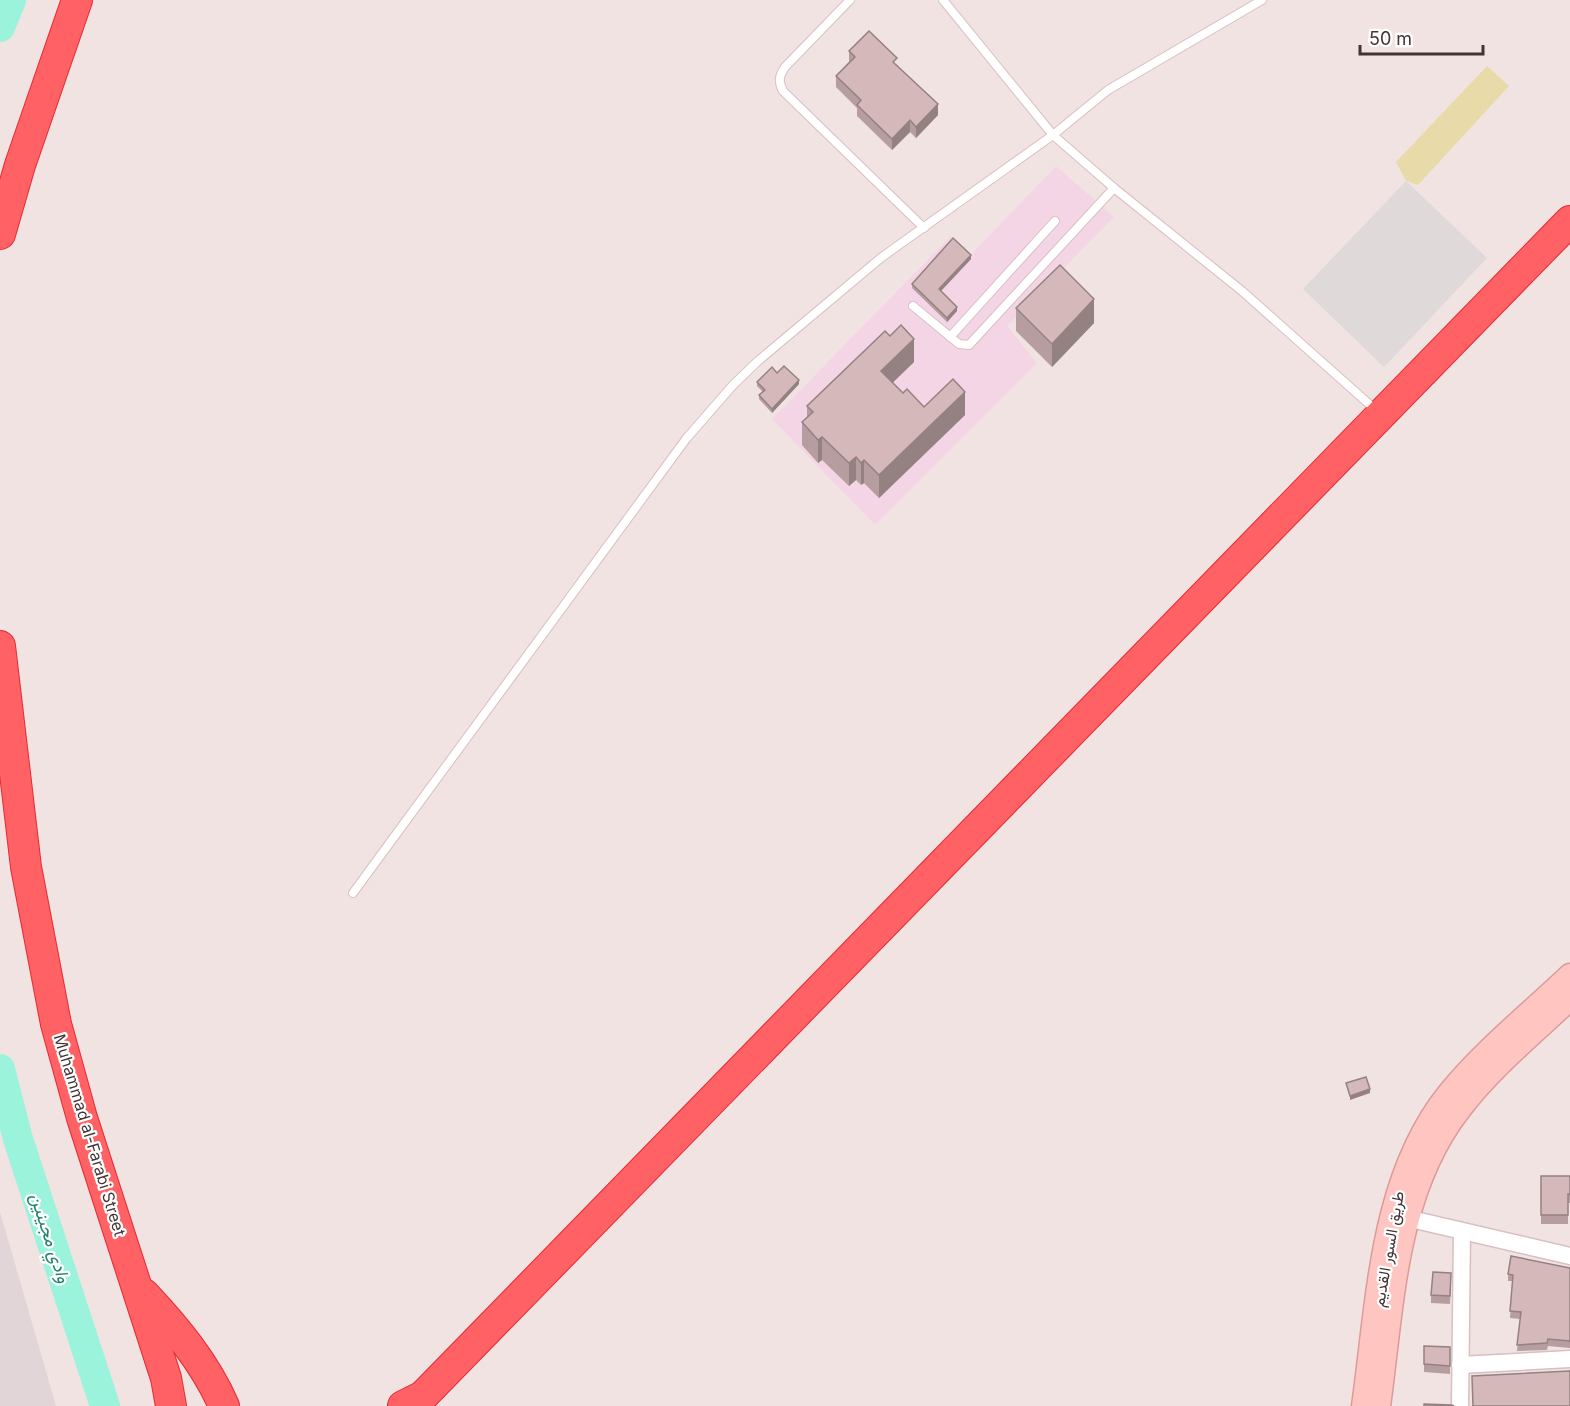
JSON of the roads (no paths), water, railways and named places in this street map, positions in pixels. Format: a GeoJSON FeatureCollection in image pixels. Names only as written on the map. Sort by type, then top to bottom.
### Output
{"type":"FeatureCollection","features":[{"type":"Feature","properties":{"kind":"highway"},"geometry":{"type":"LineString","coordinates":[[0,234],[20,165],[77,0]]}},
{"type":"Feature","properties":{"kind":"highway"},"geometry":{"type":"LineString","coordinates":[[413,1403],[1570,221]]}},
{"type":"Feature","properties":{"kind":"highway","name":"Muhammad al-Farabi Street"},"geometry":{"type":"LineString","coordinates":[[0,646],[26,867],[44,972],[79,1108],[138,1287],[166,1378],[171,1406]]}},
{"type":"Feature","properties":{"kind":"highway"},"geometry":{"type":"LineString","coordinates":[[138,1287],[185,1341],[204,1368],[224,1406]]}},
{"type":"Feature","properties":{"kind":"main road","name":"طريق السور القديم"},"geometry":{"type":"LineString","coordinates":[[1363,1406],[1413,1150],[1449,1093],[1472,1068],[1570,975]]}},
{"type":"Feature","properties":{"kind":"main road","name":"طريق السور القديم"},"geometry":{"type":"LineString","coordinates":[[1379,1406],[1399,1216],[1428,1161],[1459,1110],[1479,1087],[1570,999]]}},
{"type":"Feature","properties":{"kind":"street"},"geometry":{"type":"LineString","coordinates":[[1399,1216],[1570,1256]]}},
{"type":"Feature","properties":{"kind":"street"},"geometry":{"type":"LineString","coordinates":[[1461,1406],[1462,1232]]}},
{"type":"Feature","properties":{"kind":"street"},"geometry":{"type":"LineString","coordinates":[[1460,1365],[1570,1359]]}},
{"type":"Feature","properties":{"kind":"lane"},"geometry":{"type":"LineString","coordinates":[[850,0],[785,67],[780,74],[779,83],[783,91],[924,228]]}},
{"type":"Feature","properties":{"kind":"lane"},"geometry":{"type":"LineString","coordinates":[[942,0],[1053,135],[1114,188],[1242,291],[1380,414]]}},
{"type":"Feature","properties":{"kind":"lane"},"geometry":{"type":"LineString","coordinates":[[353,893],[708,411],[758,361],[882,257],[1053,135],[1108,90],[1262,0]]}},
{"type":"Feature","properties":{"kind":"lane"},"geometry":{"type":"LineString","coordinates":[[913,306],[964,346],[974,343],[1114,188]]}},
{"type":"Feature","properties":{"kind":"lane"},"geometry":{"type":"LineString","coordinates":[[950,337],[1055,221]]}},
{"type":"Feature","properties":{"kind":"waterway","name":"وادي مجينين"},"geometry":{"type":"LineString","coordinates":[[0,27],[11,0]]}},
{"type":"Feature","properties":{"kind":"waterway","name":"وادي مجينين"},"geometry":{"type":"LineString","coordinates":[[0,1069],[18,1139],[105,1406]]}}]}
